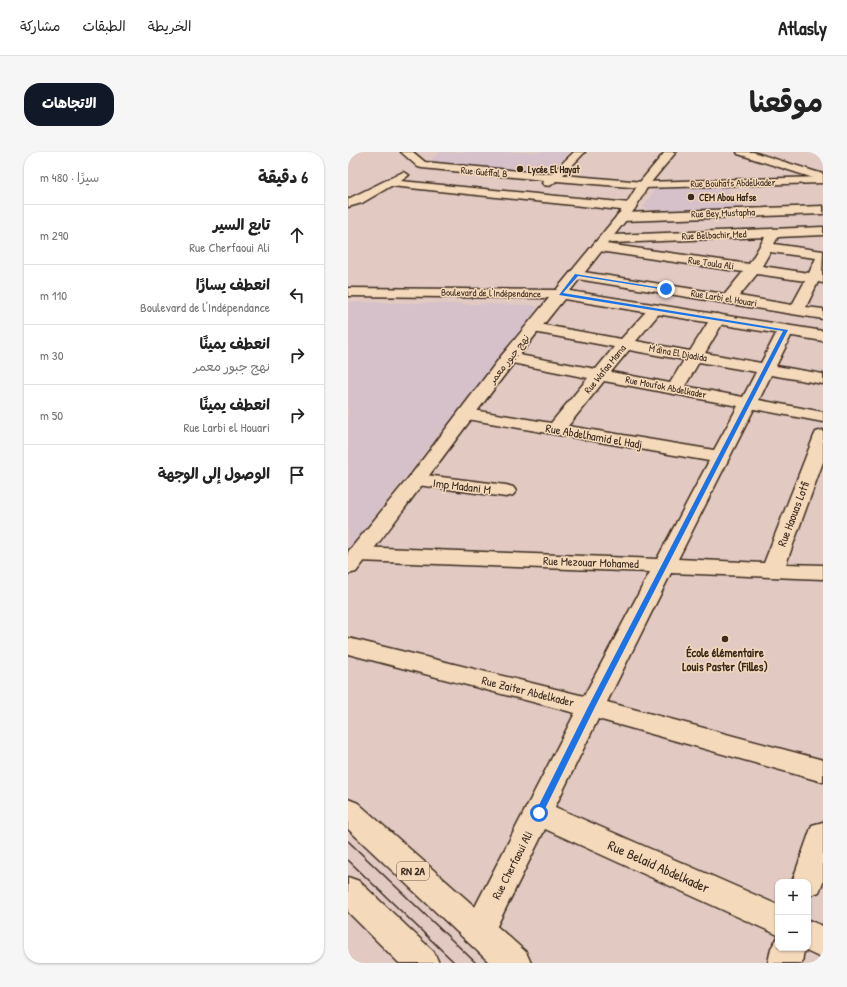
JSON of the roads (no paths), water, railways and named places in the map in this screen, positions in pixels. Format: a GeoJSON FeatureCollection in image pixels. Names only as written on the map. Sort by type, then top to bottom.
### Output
{"type":"FeatureCollection","features":[{"type":"Feature","properties":{"kind":"street"},"geometry":{"type":"LineString","coordinates":[[406,152],[422,165]]}},
{"type":"Feature","properties":{"kind":"street"},"geometry":{"type":"LineString","coordinates":[[532,197],[580,152]]}},
{"type":"Feature","properties":{"kind":"street","name":"نهج جبور معمر"},"geometry":{"type":"LineString","coordinates":[[353,561],[417,480],[508,358],[577,275],[626,212],[642,185],[671,152]]}},
{"type":"Feature","properties":{"kind":"street"},"geometry":{"type":"LineString","coordinates":[[742,152],[823,179]]}},
{"type":"Feature","properties":{"kind":"street"},"geometry":{"type":"LineString","coordinates":[[348,203],[358,200],[422,165],[434,156]]}},
{"type":"Feature","properties":{"kind":"street","name":"Rue Guéffal B"},"geometry":{"type":"LineString","coordinates":[[422,165],[462,170],[642,185]]}},
{"type":"Feature","properties":{"kind":"street"},"geometry":{"type":"LineString","coordinates":[[441,188],[462,170]]}},
{"type":"Feature","properties":{"kind":"street","name":"Rue Bouhafs Abdelkader"},"geometry":{"type":"LineString","coordinates":[[642,185],[823,179]]}},
{"type":"Feature","properties":{"kind":"street","name":"Rue Bey Mustapha"},"geometry":{"type":"LineString","coordinates":[[390,182],[532,197],[626,212],[752,212],[823,210]]}},
{"type":"Feature","properties":{"kind":"street"},"geometry":{"type":"LineString","coordinates":[[731,183],[752,212]]}},
{"type":"Feature","properties":{"kind":"street","name":"Rue Belbachir Med"},"geometry":{"type":"LineString","coordinates":[[602,243],[711,235],[823,231]]}},
{"type":"Feature","properties":{"kind":"street"},"geometry":{"type":"LineString","coordinates":[[729,299],[753,269],[774,233]]}},
{"type":"Feature","properties":{"kind":"street"},"geometry":{"type":"LineString","coordinates":[[666,289],[711,235]]}},
{"type":"Feature","properties":{"kind":"street","name":"Rue Toula Ali"},"geometry":{"type":"LineString","coordinates":[[602,243],[690,260],[819,278]]}},
{"type":"Feature","properties":{"kind":"street"},"geometry":{"type":"LineString","coordinates":[[766,247],[823,255]]}},
{"type":"Feature","properties":{"kind":"street","name":"Rue Cherfaoui Ali"},"geometry":{"type":"LineString","coordinates":[[479,930],[591,707],[748,403],[792,320],[819,278],[823,258]]}},
{"type":"Feature","properties":{"kind":"street","name":"Rue Larbi el Houari"},"geometry":{"type":"LineString","coordinates":[[577,275],[729,299],[792,320],[823,314]]}},
{"type":"Feature","properties":{"kind":"street","name":"Boulevard de l'Indépendance"},"geometry":{"type":"LineString","coordinates":[[348,292],[560,294],[717,318],[792,320],[823,336]]}},
{"type":"Feature","properties":{"kind":"street","name":"Rue Wafaa Mama"},"geometry":{"type":"LineString","coordinates":[[556,429],[625,344],[656,309]]}},
{"type":"Feature","properties":{"kind":"street"},"geometry":{"type":"LineString","coordinates":[[674,389],[717,318]]}},
{"type":"Feature","properties":{"kind":"street","name":"M'dina El Djadida"},"geometry":{"type":"LineString","coordinates":[[533,328],[823,379]]}},
{"type":"Feature","properties":{"kind":"street","name":"Rue Moufok Abdelkader"},"geometry":{"type":"LineString","coordinates":[[508,358],[600,374],[823,418]]}},
{"type":"Feature","properties":{"kind":"street","name":"Rue Abdelhamid el Hadj"},"geometry":{"type":"LineString","coordinates":[[467,414],[721,457]]}},
{"type":"Feature","properties":{"kind":"street","name":"Rue Haouas Lotfi"},"geometry":{"type":"LineString","coordinates":[[772,571],[823,436]]}},
{"type":"Feature","properties":{"kind":"street","name":"Imp Madani M"},"geometry":{"type":"LineString","coordinates":[[417,480],[506,491]]}},
{"type":"Feature","properties":{"kind":"street","name":"Rue Mezouar Mohamed"},"geometry":{"type":"LineString","coordinates":[[353,561],[665,565],[772,571],[823,572]]}},
{"type":"Feature","properties":{"kind":"street","name":"Rue Zaiter Abdelkader"},"geometry":{"type":"LineString","coordinates":[[348,646],[591,707],[823,771]]}},
{"type":"Feature","properties":{"kind":"street","name":"RN 2A"},"geometry":{"type":"LineString","coordinates":[[348,811],[514,963]]}},
{"type":"Feature","properties":{"kind":"street","name":"Rue Belaid Abdelkader"},"geometry":{"type":"LineString","coordinates":[[539,813],[775,919]]}},
{"type":"Feature","properties":{"kind":"street"},"geometry":{"type":"LineString","coordinates":[[809,879],[823,834]]}},
{"type":"Feature","properties":{"kind":"street"},"geometry":{"type":"LineString","coordinates":[[348,891],[422,963]]}},
{"type":"Feature","properties":{"kind":"street"},"geometry":{"type":"LineString","coordinates":[[811,937],[823,944]]}},
{"type":"Feature","properties":{"kind":"street"},"geometry":{"type":"LineString","coordinates":[[784,963],[787,951]]}},
{"type":"Feature","properties":{"kind":"tram line"},"geometry":{"type":"LineString","coordinates":[[348,841],[476,963]]}},
{"type":"Feature","properties":{"kind":"tram line"},"geometry":{"type":"LineString","coordinates":[[348,860],[455,963]]}},
{"type":"Feature","properties":{"kind":"place","name":"Lycée El Hayat"},"geometry":{"type":"Point","coordinates":[520,169]}},
{"type":"Feature","properties":{"kind":"place","name":"CEM Abou Hafse"},"geometry":{"type":"Point","coordinates":[691,197]}},
{"type":"Feature","properties":{"kind":"place","name":"École élémentaire Louis Paster (Filles)"},"geometry":{"type":"Point","coordinates":[725,639]}}]}
